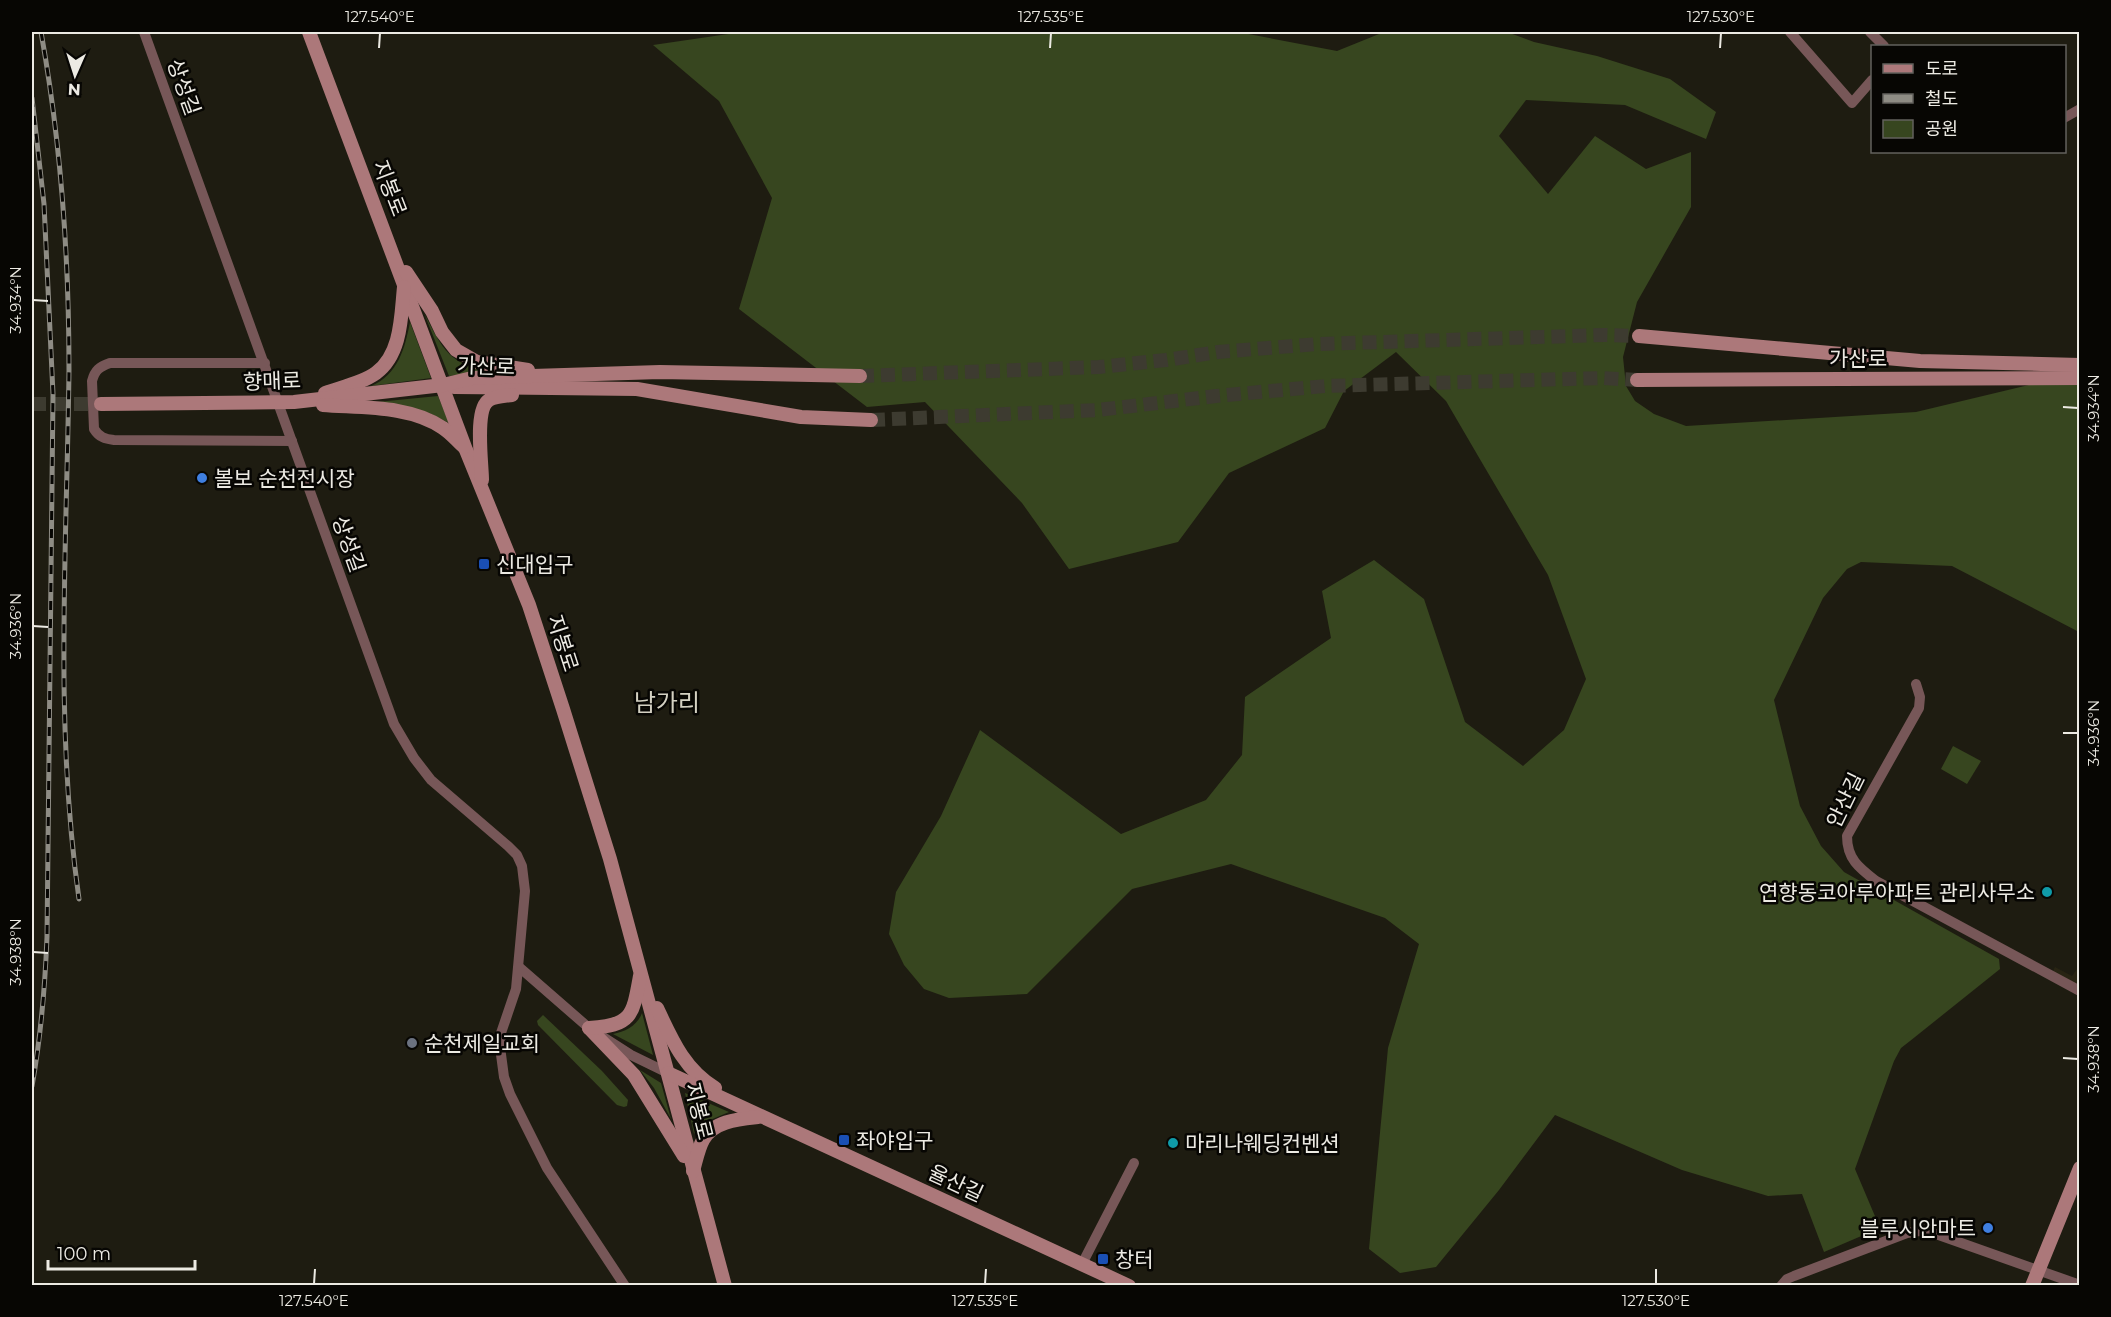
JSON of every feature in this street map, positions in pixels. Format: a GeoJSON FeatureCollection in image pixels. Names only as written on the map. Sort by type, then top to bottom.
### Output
{"type":"FeatureCollection","features":[{"type":"Feature","properties":{"kind":"main road","name":"지봉로"},"geometry":{"type":"LineString","coordinates":[[309,32],[466,450],[529,605],[580,759],[610,859],[725,1286]]}},
{"type":"Feature","properties":{"kind":"main road"},"geometry":{"type":"LineString","coordinates":[[392,251],[432,311],[450,344],[465,357],[489,365],[581,382]]}},
{"type":"Feature","properties":{"kind":"main road"},"geometry":{"type":"LineString","coordinates":[[294,402],[360,382],[377,372],[390,358],[399,333],[404,284]]}},
{"type":"Feature","properties":{"kind":"main road","name":"가산로"},"geometry":{"type":"LineString","coordinates":[[1639,336],[1920,361],[2079,365]]}},
{"type":"Feature","properties":{"kind":"main road","name":"가산로"},"geometry":{"type":"LineString","coordinates":[[581,382],[660,372],[860,376]]}},
{"type":"Feature","properties":{"kind":"main road","name":"가산로"},"geometry":{"type":"LineString","coordinates":[[443,386],[472,378],[581,382],[637,389],[801,417],[871,420]]}},
{"type":"Feature","properties":{"kind":"main road","name":"가산로"},"geometry":{"type":"LineString","coordinates":[[1637,380],[2079,378]]}},
{"type":"Feature","properties":{"kind":"main road"},"geometry":{"type":"LineString","coordinates":[[483,491],[480,424],[485,403],[489,399],[500,396],[581,382]]}},
{"type":"Feature","properties":{"kind":"main road","name":"향매로"},"geometry":{"type":"LineString","coordinates":[[101,404],[278,403],[443,386]]}},
{"type":"Feature","properties":{"kind":"main road"},"geometry":{"type":"LineString","coordinates":[[294,402],[396,411],[423,418],[443,428],[466,450]]}},
{"type":"Feature","properties":{"kind":"main road"},"geometry":{"type":"LineString","coordinates":[[589,1028],[609,1027],[617,1024],[632,1011],[641,971]]}},
{"type":"Feature","properties":{"kind":"main road"},"geometry":{"type":"LineString","coordinates":[[641,971],[676,1050],[685,1062],[710,1086],[760,1116]]}},
{"type":"Feature","properties":{"kind":"main road"},"geometry":{"type":"LineString","coordinates":[[589,1028],[634,1075],[693,1172]]}},
{"type":"Feature","properties":{"kind":"main road","name":"율산길"},"geometry":{"type":"LineString","coordinates":[[668,1073],[1129,1286]]}},
{"type":"Feature","properties":{"kind":"main road"},"geometry":{"type":"LineString","coordinates":[[693,1172],[703,1140],[709,1132],[736,1119],[760,1116]]}},
{"type":"Feature","properties":{"kind":"main road"},"geometry":{"type":"LineString","coordinates":[[2032,1286],[2079,1168]]}},
{"type":"Feature","properties":{"kind":"street","name":"상성길"},"geometry":{"type":"LineString","coordinates":[[144,32],[394,724],[414,758],[431,780],[508,846],[517,855],[522,866],[525,891],[519,967],[516,989],[501,1033],[500,1047],[504,1077],[510,1095],[548,1168],[625,1286]]}},
{"type":"Feature","properties":{"kind":"street"},"geometry":{"type":"LineString","coordinates":[[1790,32],[1852,103],[1871,82]]}},
{"type":"Feature","properties":{"kind":"street"},"geometry":{"type":"LineString","coordinates":[[1870,32],[1883,45]]}},
{"type":"Feature","properties":{"kind":"street"},"geometry":{"type":"LineString","coordinates":[[2066,117],[2079,109]]}},
{"type":"Feature","properties":{"kind":"street"},"geometry":{"type":"LineString","coordinates":[[265,363],[110,363],[102,366],[94,374],[92,381],[94,429],[98,435],[114,440],[291,441]]}},
{"type":"Feature","properties":{"kind":"street","name":"안산길"},"geometry":{"type":"LineString","coordinates":[[1916,684],[1920,697],[1919,708],[1848,836],[1847,847],[1851,858],[1856,866],[1876,881],[2079,991]]}},
{"type":"Feature","properties":{"kind":"street"},"geometry":{"type":"LineString","coordinates":[[519,967],[589,1028],[631,1055],[668,1073]]}},
{"type":"Feature","properties":{"kind":"street"},"geometry":{"type":"LineString","coordinates":[[1082,1263],[1134,1163]]}},
{"type":"Feature","properties":{"kind":"street"},"geometry":{"type":"LineString","coordinates":[[1781,1286],[1794,1276],[1919,1230],[1953,1239],[2079,1285]]}},
{"type":"Feature","properties":{"kind":"shaded area"},"geometry":{"type":"Polygon","coordinates":[[[2055,967],[2072,976],[2077,969],[2079,970],[2079,988],[2052,973],[2055,967]]]}},
{"type":"Feature","properties":{"kind":"green space"},"geometry":{"type":"Polygon","coordinates":[[[742,32],[1238,32],[1337,51],[1384,32],[1507,32],[1534,42],[1597,56],[1670,79],[1716,112],[1706,139],[1625,105],[1526,100],[1499,136],[1548,194],[1595,136],[1646,169],[1691,152],[1691,207],[1637,302],[1623,357],[1626,386],[1635,401],[1654,414],[1686,426],[1916,412],[2079,373],[2079,632],[1952,566],[1861,562],[1847,569],[1823,598],[1774,700],[1800,806],[1821,846],[1844,872],[1999,959],[2000,969],[1901,1048],[1894,1061],[1855,1169],[1880,1228],[1824,1252],[1802,1194],[1768,1196],[1682,1170],[1555,1115],[1499,1190],[1436,1267],[1400,1273],[1369,1249],[1388,1048],[1419,944],[1385,918],[1231,864],[1132,889],[1027,994],[949,998],[924,989],[904,965],[889,934],[896,892],[941,816],[980,730],[1121,834],[1206,800],[1242,755],[1245,697],[1331,638],[1322,591],[1374,560],[1424,599],[1465,722],[1523,766],[1564,730],[1586,679],[1548,575],[1446,401],[1396,352],[1344,391],[1325,428],[1229,473],[1178,542],[1069,569],[1022,503],[925,402],[867,407],[739,309],[772,198],[719,101],[653,45],[742,32]]]}},
{"type":"Feature","properties":{"kind":"green space"},"geometry":{"type":"Polygon","coordinates":[[[424,313],[438,339],[452,356],[470,366],[500,371],[449,376],[424,313]]]}},
{"type":"Feature","properties":{"kind":"green space"},"geometry":{"type":"Polygon","coordinates":[[[410,322],[431,378],[371,386],[388,375],[399,360],[410,322]]]}},
{"type":"Feature","properties":{"kind":"green space"},"geometry":{"type":"Polygon","coordinates":[[[438,396],[449,423],[429,413],[377,402],[438,396]]]}},
{"type":"Feature","properties":{"kind":"green space"},"geometry":{"type":"Polygon","coordinates":[[[1953,746],[1981,761],[1967,784],[1941,769],[1953,746]]]}},
{"type":"Feature","properties":{"kind":"green space"},"geometry":{"type":"Polygon","coordinates":[[[642,1013],[653,1055],[613,1034],[630,1027],[642,1013]]]}},
{"type":"Feature","properties":{"kind":"green space"},"geometry":{"type":"Polygon","coordinates":[[[543,1015],[602,1071],[628,1100],[627,1106],[617,1105],[538,1025],[537,1021],[543,1015]]]}},
{"type":"Feature","properties":{"kind":"green space"},"geometry":{"type":"Polygon","coordinates":[[[640,1070],[661,1083],[671,1119],[654,1088],[640,1070]]]}},
{"type":"Feature","properties":{"kind":"green space"},"geometry":{"type":"Polygon","coordinates":[[[685,1093],[729,1112],[703,1123],[694,1134],[685,1093]]]}},
{"type":"Feature","properties":{"kind":"tunnel"},"geometry":{"type":"LineString","coordinates":[[860,376],[1099,367],[1218,352],[1318,344],[1604,335],[1639,336]]}},
{"type":"Feature","properties":{"kind":"tunnel"},"geometry":{"type":"LineString","coordinates":[[871,420],[1098,410],[1326,386],[1602,378],[1637,380]]}},
{"type":"Feature","properties":{"kind":"tunnel"},"geometry":{"type":"LineString","coordinates":[[32,404],[101,404]]}},
{"type":"Feature","properties":{"kind":"railway"},"geometry":{"type":"LineString","coordinates":[[41,32],[59,158],[67,285],[69,370],[64,701],[71,833],[79,899]]}},
{"type":"Feature","properties":{"kind":"railway"},"geometry":{"type":"LineString","coordinates":[[32,98],[44,204],[53,394],[47,937],[42,1011],[32,1086]]}},
{"type":"Feature","properties":{"kind":"place","name":"볼보 순천전시장"},"geometry":{"type":"Point","coordinates":[202,478]}},
{"type":"Feature","properties":{"kind":"place","name":"신대입구"},"geometry":{"type":"Point","coordinates":[484,564]}},
{"type":"Feature","properties":{"kind":"place","name":"연향동코아루아파트 관리사무소"},"geometry":{"type":"Point","coordinates":[2047,892]}},
{"type":"Feature","properties":{"kind":"place","name":"순천제일교회"},"geometry":{"type":"Point","coordinates":[412,1043]}},
{"type":"Feature","properties":{"kind":"place","name":"좌야입구"},"geometry":{"type":"Point","coordinates":[844,1140]}},
{"type":"Feature","properties":{"kind":"place","name":"마리나웨딩컨벤션"},"geometry":{"type":"Point","coordinates":[1173,1143]}},
{"type":"Feature","properties":{"kind":"place","name":"블루시안마트"},"geometry":{"type":"Point","coordinates":[1988,1228]}},
{"type":"Feature","properties":{"kind":"place","name":"창터"},"geometry":{"type":"Point","coordinates":[1103,1259]}},
{"type":"Feature","properties":{"kind":"district","name":"남가리"},"geometry":{"type":"Point","coordinates":[667,702]}}]}
